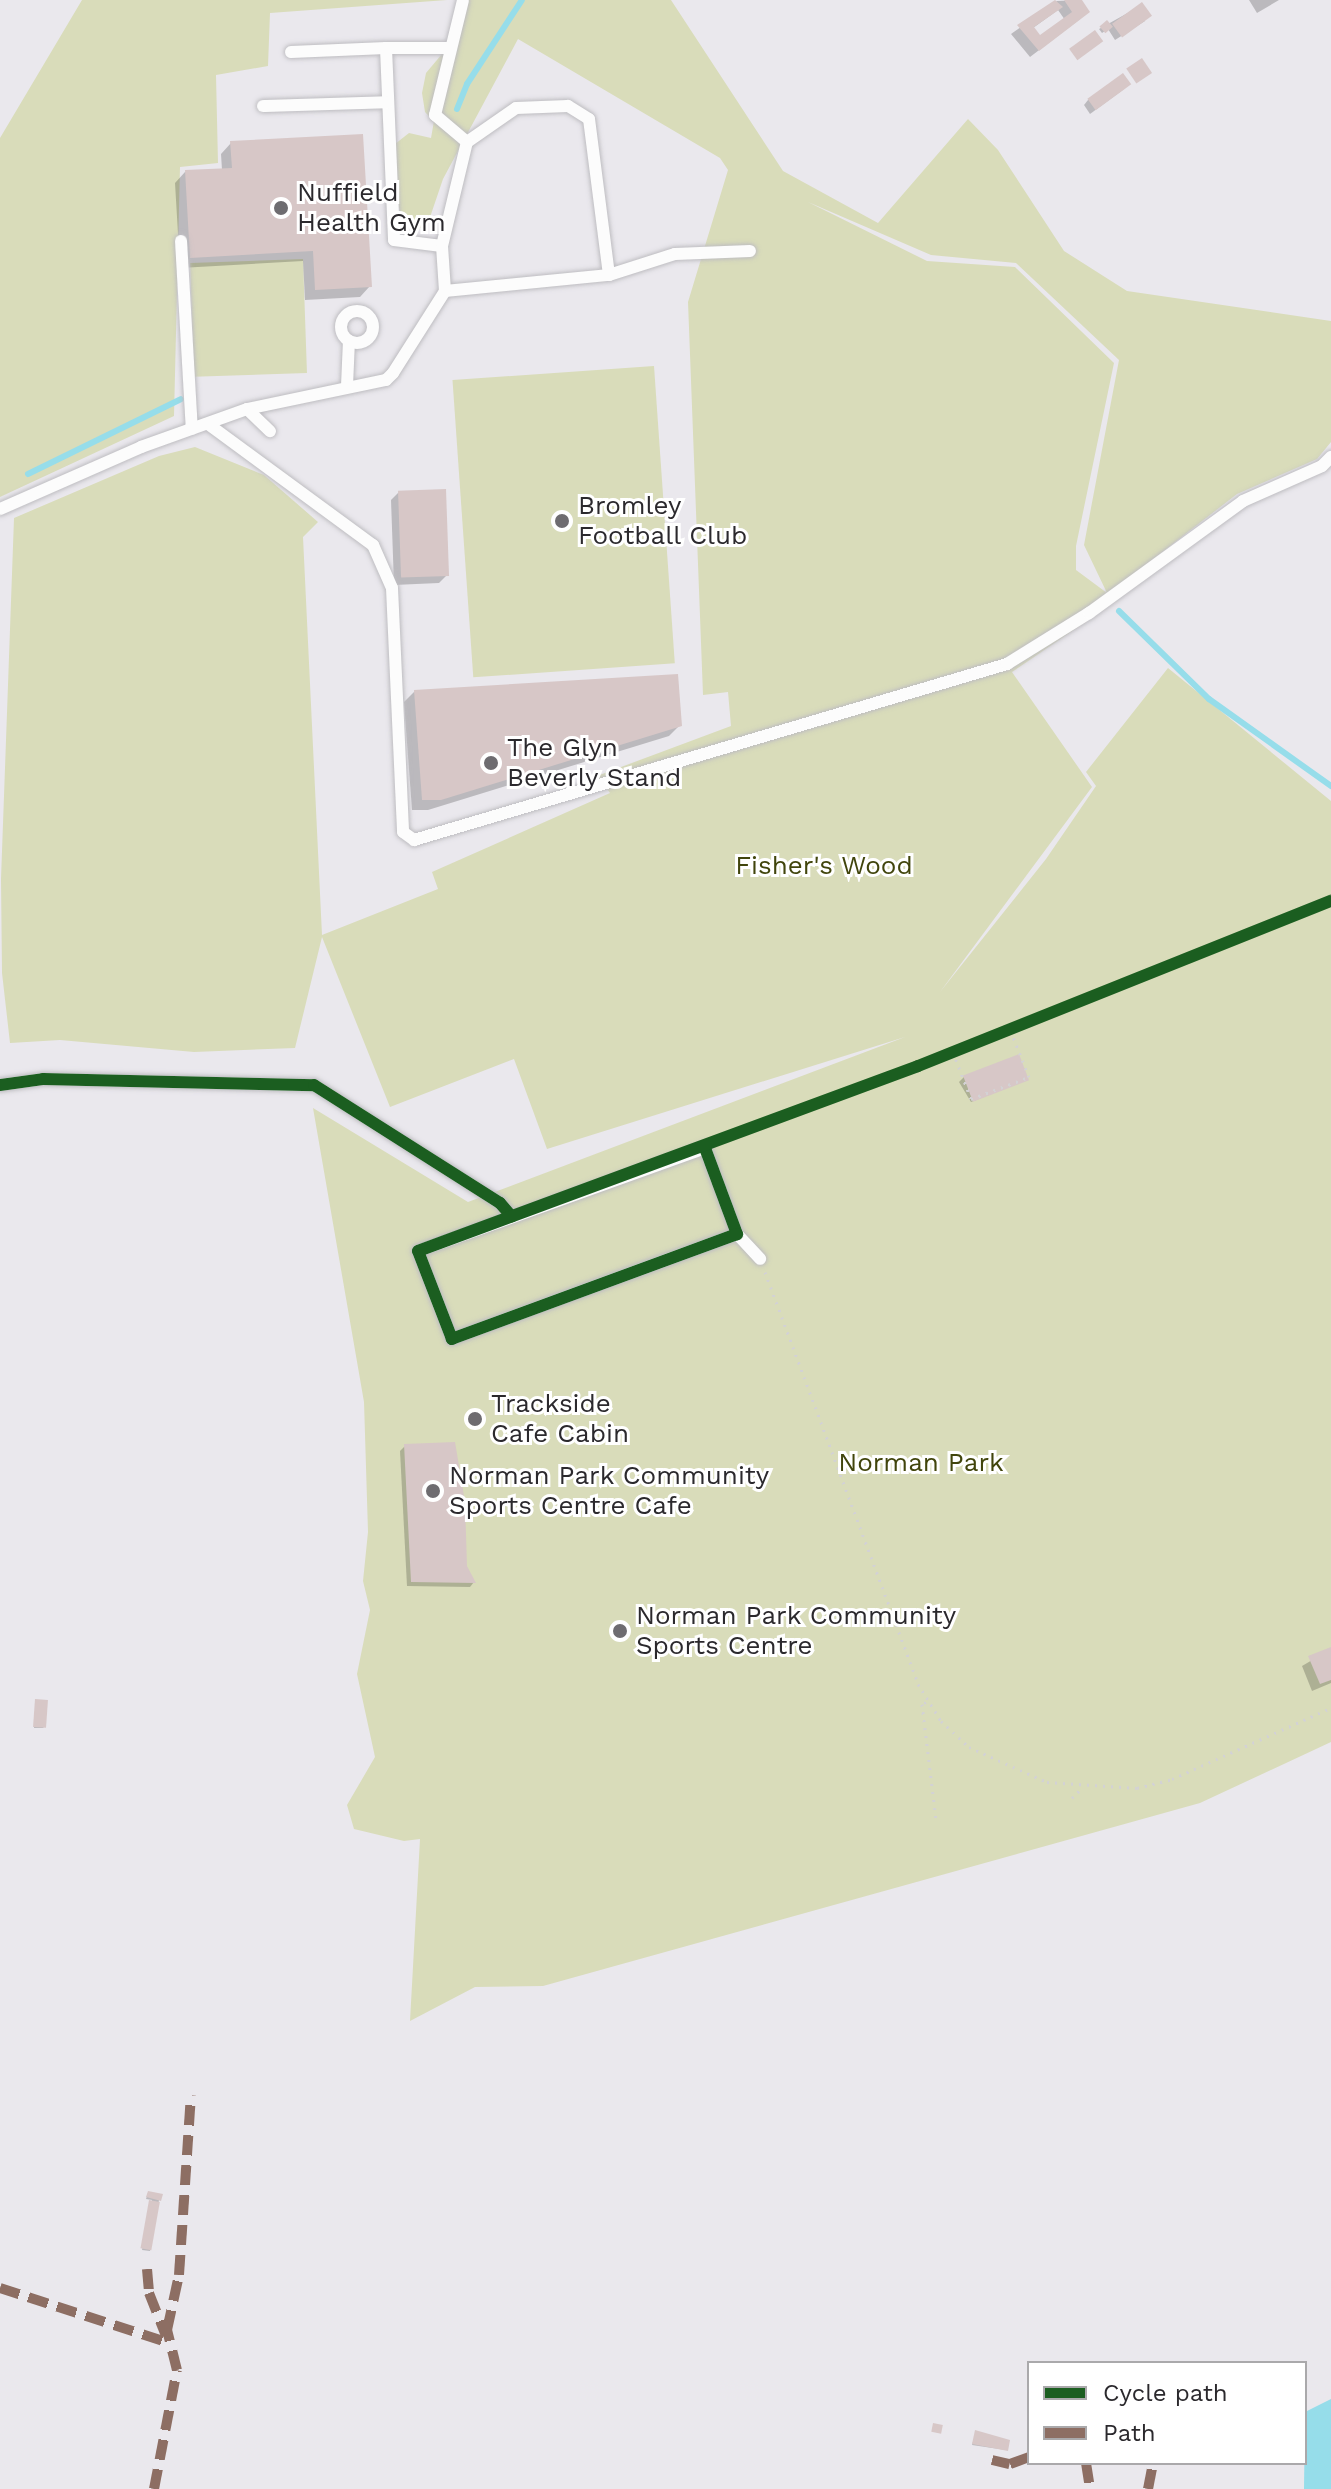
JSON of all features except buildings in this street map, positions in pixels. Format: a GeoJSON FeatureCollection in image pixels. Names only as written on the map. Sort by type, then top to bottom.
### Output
{"type":"FeatureCollection","features":[{"type":"Feature","properties":{"kind":"lane"},"geometry":{"type":"LineString","coordinates":[[463,0],[435,115],[467,142]]}},
{"type":"Feature","properties":{"kind":"lane"},"geometry":{"type":"LineString","coordinates":[[386,48],[394,240],[442,246]]}},
{"type":"Feature","properties":{"kind":"lane"},"geometry":{"type":"LineString","coordinates":[[291,52],[450,48]]}},
{"type":"Feature","properties":{"kind":"lane"},"geometry":{"type":"LineString","coordinates":[[263,106],[388,102]]}},
{"type":"Feature","properties":{"kind":"lane"},"geometry":{"type":"LineString","coordinates":[[0,509],[247,409],[393,373],[445,291],[442,246],[467,142],[516,108],[568,106],[589,119],[609,275]]}},
{"type":"Feature","properties":{"kind":"lane"},"geometry":{"type":"LineString","coordinates":[[181,241],[192,429]]}},
{"type":"Feature","properties":{"kind":"lane"},"geometry":{"type":"LineString","coordinates":[[445,291],[609,275],[675,254],[750,251]]}},
{"type":"Feature","properties":{"kind":"lane"},"geometry":{"type":"LineString","coordinates":[[347,386],[349,341]]}},
{"type":"Feature","properties":{"kind":"lane"},"geometry":{"type":"LineString","coordinates":[[247,409],[270,431]]}},
{"type":"Feature","properties":{"kind":"lane"},"geometry":{"type":"LineString","coordinates":[[208,424],[373,545],[392,588],[403,832],[414,840],[1007,664],[1089,613],[1243,501],[1322,466],[1331,457]]}},
{"type":"Feature","properties":{"kind":"lane"},"geometry":{"type":"LineString","coordinates":[[0,1085],[43,1079],[314,1085],[500,1203],[512,1217]]}},
{"type":"Feature","properties":{"kind":"lane"},"geometry":{"type":"LineString","coordinates":[[737,1234],[452,1339],[418,1251],[705,1148],[737,1234],[760,1259]]}},
{"type":"Feature","properties":{"kind":"path"},"geometry":{"type":"LineString","coordinates":[[996,1034],[1024,1023]]}},
{"type":"Feature","properties":{"kind":"path"},"geometry":{"type":"LineString","coordinates":[[967,1046],[947,1054],[971,1099],[1029,1077],[1010,1029]]}},
{"type":"Feature","properties":{"kind":"path"},"geometry":{"type":"LineString","coordinates":[[760,1259],[926,1701],[954,1734],[989,1759],[1047,1782],[1082,1788],[1137,1788],[1172,1779],[1331,1708]]}},
{"type":"Feature","properties":{"kind":"path"},"geometry":{"type":"LineString","coordinates":[[926,1701],[922,1704],[936,1819]]}},
{"type":"Feature","properties":{"kind":"path"},"geometry":{"type":"LineString","coordinates":[[1072,1798],[1082,1788]]}},
{"type":"Feature","properties":{"kind":"green space"},"geometry":{"type":"Polygon","coordinates":[[[82,0],[447,0],[270,13],[268,66],[216,75],[218,163],[180,167],[174,416],[0,497],[0,138],[82,0]]]}},
{"type":"Feature","properties":{"kind":"green space"},"geometry":{"type":"Polygon","coordinates":[[[468,0],[671,0],[783,171],[878,223],[968,119],[998,150],[1064,251],[1127,291],[1331,321],[1331,442],[1317,459],[1237,494],[1108,594],[1109,606],[1012,672],[1092,787],[940,992],[1046,859],[1096,786],[1086,772],[1168,668],[1331,801],[1331,1742],[1200,1803],[543,1986],[475,1987],[410,2021],[420,1839],[404,1841],[354,1829],[347,1805],[375,1757],[357,1674],[370,1610],[363,1581],[368,1532],[364,1402],[313,1108],[468,1202],[905,1037],[547,1149],[514,1059],[390,1107],[322,937],[295,1048],[194,1052],[60,1040],[10,1043],[2,973],[1,879],[14,518],[159,456],[195,447],[264,475],[318,522],[303,537],[322,935],[438,889],[432,872],[610,793],[597,776],[731,726],[728,692],[703,695],[688,302],[728,170],[720,158],[518,39],[443,179],[426,229],[403,225],[394,183],[395,144],[409,133],[431,138],[434,121],[425,112],[422,93],[426,73],[442,54],[453,50],[468,0]],[[808,202],[927,261],[1015,267],[1114,363],[1076,546],[1076,570],[1107,593],[1084,545],[1119,360],[1016,263],[931,255],[808,202]]]}},
{"type":"Feature","properties":{"kind":"green space"},"geometry":{"type":"Polygon","coordinates":[[[303,259],[307,373],[194,377],[190,263],[303,259]]]}},
{"type":"Feature","properties":{"kind":"green space","name":"Bromley Football Club"},"geometry":{"type":"Polygon","coordinates":[[[654,366],[675,663],[473,677],[452,380],[654,366]]]}},
{"type":"Feature","properties":{"kind":"water"},"geometry":{"type":"Polygon","coordinates":[[[1331,2399],[1331,2489],[1304,2489],[1307,2411],[1331,2399]]]}},
{"type":"Feature","properties":{"kind":"waterway"},"geometry":{"type":"LineString","coordinates":[[457,109],[467,84],[522,0]]}},
{"type":"Feature","properties":{"kind":"waterway"},"geometry":{"type":"LineString","coordinates":[[28,474],[181,399]]}},
{"type":"Feature","properties":{"kind":"waterway"},"geometry":{"type":"LineString","coordinates":[[1119,611],[1209,699],[1331,786]]}},
{"type":"Feature","properties":{"kind":"marked path"},"geometry":{"type":"LineString","coordinates":[[154,2489],[177,2370],[167,2330],[179,2275],[191,2095]]}},
{"type":"Feature","properties":{"kind":"marked path"},"geometry":{"type":"LineString","coordinates":[[147,2269],[149,2293],[166,2336]]}},
{"type":"Feature","properties":{"kind":"marked path"},"geometry":{"type":"LineString","coordinates":[[0,2288],[169,2343]]}},
{"type":"Feature","properties":{"kind":"marked path"},"geometry":{"type":"LineString","coordinates":[[992,2460],[1010,2464],[1027,2458]]}},
{"type":"Feature","properties":{"kind":"marked path"},"geometry":{"type":"LineString","coordinates":[[1086,2465],[1090,2489]]}},
{"type":"Feature","properties":{"kind":"marked path"},"geometry":{"type":"LineString","coordinates":[[1148,2489],[1153,2465]]}},
{"type":"Feature","properties":{"kind":"cycle path"},"geometry":{"type":"LineString","coordinates":[[705,1148],[737,1234],[452,1339],[418,1251],[918,1066],[1331,901]]}},
{"type":"Feature","properties":{"kind":"cycle path"},"geometry":{"type":"LineString","coordinates":[[0,1085],[43,1079],[314,1085],[500,1203],[512,1217]]}},
{"type":"Feature","properties":{"kind":"place","name":"Nuffield Health Gym"},"geometry":{"type":"Point","coordinates":[281,208]}},
{"type":"Feature","properties":{"kind":"place","name":"Bromley Football Club"},"geometry":{"type":"Point","coordinates":[562,521]}},
{"type":"Feature","properties":{"kind":"place","name":"The Glyn Beverly Stand"},"geometry":{"type":"Point","coordinates":[491,763]}},
{"type":"Feature","properties":{"kind":"place","name":"Trackside Cafe Cabin"},"geometry":{"type":"Point","coordinates":[475,1419]}},
{"type":"Feature","properties":{"kind":"place","name":"Norman Park Community Sports Centre Cafe"},"geometry":{"type":"Point","coordinates":[433,1491]}},
{"type":"Feature","properties":{"kind":"place","name":"Norman Park Community Sports Centre"},"geometry":{"type":"Point","coordinates":[620,1631]}},
{"type":"Feature","properties":{"kind":"park label","name":"Fisher's Wood"},"geometry":{"type":"Point","coordinates":[824,866]}},
{"type":"Feature","properties":{"kind":"park label","name":"Norman Park"},"geometry":{"type":"Point","coordinates":[921,1463]}}]}
